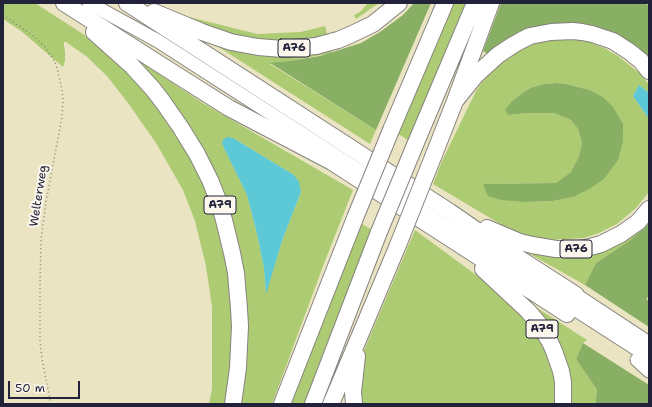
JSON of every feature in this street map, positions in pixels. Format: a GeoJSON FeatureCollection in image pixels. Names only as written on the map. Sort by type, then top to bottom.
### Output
{"type":"FeatureCollection","features":[{"type":"Feature","properties":{"kind":"highway","name":"A79"},"geometry":{"type":"LineString","coordinates":[[61,3],[121,56],[153,89],[168,108],[188,140],[204,167],[214,190],[224,220],[232,253],[239,303],[239,354],[233,404]]}},
{"type":"Feature","properties":{"kind":"highway","name":"A79"},"geometry":{"type":"LineString","coordinates":[[64,3],[213,99],[332,162],[567,314]]}},
{"type":"Feature","properties":{"kind":"highway"},"geometry":{"type":"LineString","coordinates":[[127,3],[576,295]]}},
{"type":"Feature","properties":{"kind":"highway","name":"A76"},"geometry":{"type":"LineString","coordinates":[[133,3],[202,32],[231,42],[258,47],[283,49],[316,46],[338,40],[372,24],[399,3]]}},
{"type":"Feature","properties":{"kind":"highway"},"geometry":{"type":"LineString","coordinates":[[282,404],[355,218],[445,3]]}},
{"type":"Feature","properties":{"kind":"highway"},"geometry":{"type":"LineString","coordinates":[[313,404],[379,232],[475,3]]}},
{"type":"Feature","properties":{"kind":"highway"},"geometry":{"type":"LineString","coordinates":[[331,404],[433,157],[491,3]]}},
{"type":"Feature","properties":{"kind":"highway"},"geometry":{"type":"LineString","coordinates":[[455,101],[476,75],[498,55],[513,44],[530,36],[552,32],[582,32],[613,41],[641,61],[649,71]]}},
{"type":"Feature","properties":{"kind":"highway","name":"A76"},"geometry":{"type":"LineString","coordinates":[[450,212],[520,242],[545,248],[568,250],[590,247],[611,239],[634,225],[649,209]]}},
{"type":"Feature","properties":{"kind":"highway","name":"A79"},"geometry":{"type":"LineString","coordinates":[[458,244],[528,311],[539,324],[550,342],[558,360],[563,382],[563,404]]}},
{"type":"Feature","properties":{"kind":"highway"},"geometry":{"type":"LineString","coordinates":[[354,404],[354,374],[360,333]]}},
{"type":"Feature","properties":{"kind":"main road","name":"A79"},"geometry":{"type":"LineString","coordinates":[[90,3],[158,41],[643,359],[649,367]]}},
{"type":"Feature","properties":{"kind":"main road"},"geometry":{"type":"LineString","coordinates":[[576,295],[649,343]]}},
{"type":"Feature","properties":{"kind":"main road","name":"A79"},"geometry":{"type":"LineString","coordinates":[[567,314],[643,359],[649,371]]}},
{"type":"Feature","properties":{"kind":"path","name":"Welterweg"},"geometry":{"type":"LineString","coordinates":[[3,15],[32,34],[45,47],[57,68],[62,90],[62,117],[46,202],[42,228],[41,253],[40,341],[42,358],[52,404]]}},
{"type":"Feature","properties":{"kind":"green space"},"geometry":{"type":"Polygon","coordinates":[[[3,3],[35,3],[86,36],[113,57],[152,98],[197,167],[220,225],[233,303],[231,369],[226,404],[209,404],[212,389],[212,307],[206,266],[195,221],[183,190],[156,143],[107,76],[86,56],[66,42],[64,42],[65,61],[63,67],[21,31],[3,19],[3,3]]]}},
{"type":"Feature","properties":{"kind":"green space"},"geometry":{"type":"Polygon","coordinates":[[[150,3],[155,3],[173,13],[257,34],[301,32],[325,26],[332,53],[270,64],[376,130],[370,144],[150,3]]]}},
{"type":"Feature","properties":{"kind":"green space"},"geometry":{"type":"Polygon","coordinates":[[[368,3],[379,3],[356,19],[354,15],[360,12],[368,3]]]}},
{"type":"Feature","properties":{"kind":"green space"},"geometry":{"type":"Polygon","coordinates":[[[414,3],[431,3],[376,130],[270,63],[320,56],[361,43],[380,32],[403,15],[414,3]]]}},
{"type":"Feature","properties":{"kind":"green space"},"geometry":{"type":"Polygon","coordinates":[[[450,3],[469,3],[409,141],[397,133],[450,3]]]}},
{"type":"Feature","properties":{"kind":"green space"},"geometry":{"type":"Polygon","coordinates":[[[501,3],[645,3],[649,6],[649,61],[591,28],[488,54],[483,51],[501,3]]]}},
{"type":"Feature","properties":{"kind":"green space"},"geometry":{"type":"Polygon","coordinates":[[[571,37],[589,42],[618,56],[642,75],[649,85],[649,93],[639,85],[633,96],[649,119],[649,192],[636,208],[617,224],[599,233],[584,238],[550,240],[512,231],[433,184],[442,161],[476,91],[485,78],[493,68],[515,51],[536,42],[571,37]],[[544,84],[530,88],[512,101],[508,115],[554,113],[571,120],[578,129],[582,143],[579,156],[571,172],[556,183],[484,184],[527,202],[553,201],[573,197],[603,97],[590,90],[566,84],[544,84]]]}},
{"type":"Feature","properties":{"kind":"green space"},"geometry":{"type":"Polygon","coordinates":[[[124,51],[206,105],[353,190],[272,404],[237,404],[233,227],[124,51]],[[233,138],[223,146],[247,195],[264,268],[266,292],[283,238],[301,192],[294,175],[233,138]]]}},
{"type":"Feature","properties":{"kind":"green space"},"geometry":{"type":"Polygon","coordinates":[[[557,83],[590,90],[603,97],[613,107],[623,124],[623,141],[618,160],[604,179],[573,197],[553,201],[527,202],[501,200],[488,196],[483,184],[556,183],[571,172],[579,156],[582,143],[578,129],[571,120],[554,113],[508,115],[505,110],[512,101],[530,88],[544,84],[557,83]]]}},
{"type":"Feature","properties":{"kind":"green space"},"geometry":{"type":"Polygon","coordinates":[[[649,218],[649,224],[629,241],[596,263],[585,285],[514,245],[570,253],[649,218]]]}},
{"type":"Feature","properties":{"kind":"green space"},"geometry":{"type":"Polygon","coordinates":[[[361,223],[373,231],[326,345],[304,404],[289,404],[361,223]]]}},
{"type":"Feature","properties":{"kind":"green space"},"geometry":{"type":"Polygon","coordinates":[[[649,224],[649,296],[646,299],[649,301],[649,327],[585,285],[596,263],[629,241],[649,224]]]}},
{"type":"Feature","properties":{"kind":"green space"},"geometry":{"type":"Polygon","coordinates":[[[415,230],[491,286],[534,306],[587,340],[583,343],[576,359],[597,390],[595,404],[352,404],[356,369],[415,230]]]}},
{"type":"Feature","properties":{"kind":"green space"},"geometry":{"type":"Polygon","coordinates":[[[583,343],[649,385],[649,404],[595,404],[597,390],[576,359],[583,343]]]}},
{"type":"Feature","properties":{"kind":"water"},"geometry":{"type":"Polygon","coordinates":[[[639,85],[649,93],[649,119],[633,96],[639,85]]]}},
{"type":"Feature","properties":{"kind":"water"},"geometry":{"type":"Polygon","coordinates":[[[227,137],[233,138],[294,175],[299,182],[301,192],[283,238],[266,294],[264,268],[247,195],[223,146],[222,141],[227,137]]]}}]}
